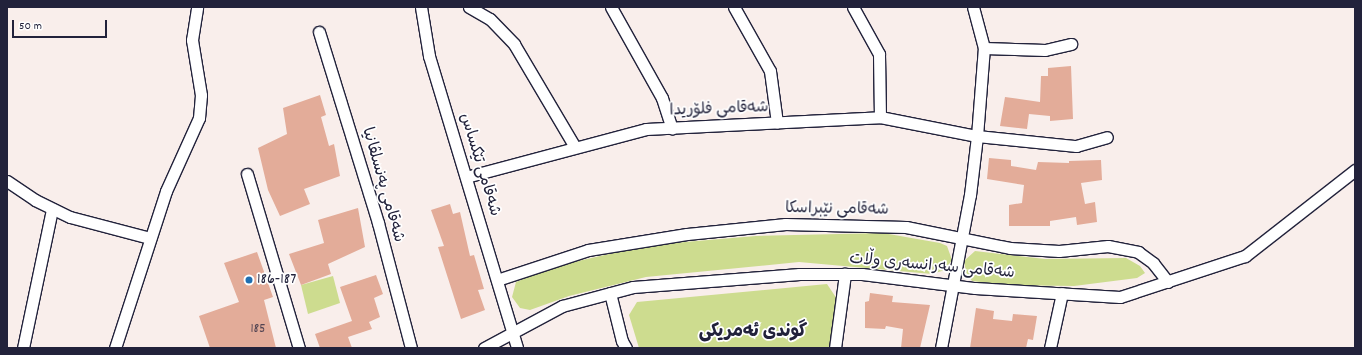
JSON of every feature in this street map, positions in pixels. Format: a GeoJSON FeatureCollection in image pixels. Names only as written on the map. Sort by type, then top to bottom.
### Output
{"type":"FeatureCollection","features":[{"type":"Feature","properties":{"kind":"street"},"geometry":{"type":"LineString","coordinates":[[115,348],[170,180],[199,118],[201,95],[192,40],[197,7]]}},
{"type":"Feature","properties":{"kind":"street","name":"شەقامی تێکساس"},"geometry":{"type":"LineString","coordinates":[[421,7],[429,56],[517,348]]}},
{"type":"Feature","properties":{"kind":"street"},"geometry":{"type":"LineString","coordinates":[[469,7],[490,19],[514,44],[575,147]]}},
{"type":"Feature","properties":{"kind":"street"},"geometry":{"type":"LineString","coordinates":[[612,7],[662,98],[672,128]]}},
{"type":"Feature","properties":{"kind":"street"},"geometry":{"type":"LineString","coordinates":[[734,7],[770,71],[777,123]]}},
{"type":"Feature","properties":{"kind":"street"},"geometry":{"type":"LineString","coordinates":[[853,7],[879,54],[880,117]]}},
{"type":"Feature","properties":{"kind":"street"},"geometry":{"type":"LineString","coordinates":[[941,348],[954,286],[977,136],[984,48],[973,7]]}},
{"type":"Feature","properties":{"kind":"street","name":"شەقامی پەنسلڤانیا"},"geometry":{"type":"LineString","coordinates":[[320,32],[378,223],[411,348]]}},
{"type":"Feature","properties":{"kind":"street"},"geometry":{"type":"LineString","coordinates":[[984,48],[1045,50],[1071,44]]}},
{"type":"Feature","properties":{"kind":"street","name":"شەقامی فلۆریدا"},"geometry":{"type":"LineString","coordinates":[[466,177],[646,129],[880,117],[977,136],[1076,146],[1107,138]]}},
{"type":"Feature","properties":{"kind":"street","name":"شەقامی سەرانسەری وڵات"},"geometry":{"type":"LineString","coordinates":[[484,348],[512,331],[562,306],[633,287],[799,274],[845,274],[954,286],[1120,297],[1245,256],[1355,170]]}},
{"type":"Feature","properties":{"kind":"street"},"geometry":{"type":"LineString","coordinates":[[247,174],[299,348]]}},
{"type":"Feature","properties":{"kind":"street"},"geometry":{"type":"LineString","coordinates":[[8,184],[52,209],[88,223],[150,238]]}},
{"type":"Feature","properties":{"kind":"street"},"geometry":{"type":"LineString","coordinates":[[23,348],[52,209]]}},
{"type":"Feature","properties":{"kind":"street","name":"شەقامی نێبراسکا"},"geometry":{"type":"LineString","coordinates":[[497,280],[588,250],[687,234],[785,224],[906,227],[1010,248],[1059,251],[1108,246],[1138,252],[1153,263],[1168,282]]}},
{"type":"Feature","properties":{"kind":"street"},"geometry":{"type":"LineString","coordinates":[[835,348],[845,274]]}},
{"type":"Feature","properties":{"kind":"street"},"geometry":{"type":"LineString","coordinates":[[610,293],[622,341],[626,348]]}},
{"type":"Feature","properties":{"kind":"street"},"geometry":{"type":"LineString","coordinates":[[1050,348],[1062,293]]}},
{"type":"Feature","properties":{"kind":"green space"},"geometry":{"type":"Polygon","coordinates":[[[883,233],[940,243],[947,246],[952,260],[945,270],[932,274],[799,262],[646,277],[569,296],[530,310],[520,308],[512,297],[516,282],[556,266],[649,245],[756,236],[883,233]]]}},
{"type":"Feature","properties":{"kind":"green space"},"geometry":{"type":"Polygon","coordinates":[[[975,251],[1045,259],[1126,258],[1140,266],[1145,273],[1137,278],[1074,286],[1006,285],[972,281],[966,272],[964,261],[975,251]]]}},
{"type":"Feature","properties":{"kind":"green space"},"geometry":{"type":"Polygon","coordinates":[[[333,276],[340,303],[308,314],[301,285],[333,276]]]}},
{"type":"Feature","properties":{"kind":"green space"},"geometry":{"type":"Polygon","coordinates":[[[827,284],[837,299],[830,348],[639,348],[629,315],[637,302],[827,284]]]}},
{"type":"Feature","properties":{"kind":"building"},"geometry":{"type":"Polygon","coordinates":[[[1071,66],[1073,119],[1050,121],[1050,116],[1029,114],[1027,129],[1000,126],[1005,97],[1040,102],[1041,76],[1048,76],[1048,68],[1071,66]]]}},
{"type":"Feature","properties":{"kind":"building"},"geometry":{"type":"Polygon","coordinates":[[[320,95],[326,115],[321,117],[329,146],[334,144],[340,176],[304,189],[310,204],[280,216],[268,190],[258,148],[287,134],[283,108],[320,95]]]}},
{"type":"Feature","properties":{"kind":"building"},"geometry":{"type":"Polygon","coordinates":[[[989,158],[1011,160],[1011,166],[1036,170],[1038,162],[1069,163],[1069,161],[1101,160],[1102,180],[1081,183],[1085,204],[1095,202],[1097,222],[1077,225],[1076,217],[1050,221],[1050,226],[1009,226],[1009,205],[1022,203],[1024,185],[987,179],[989,158]]]}},
{"type":"Feature","properties":{"kind":"building"},"geometry":{"type":"Polygon","coordinates":[[[450,204],[453,214],[460,212],[470,256],[474,255],[484,289],[478,290],[485,310],[461,319],[438,247],[444,246],[431,210],[450,204]]]}},
{"type":"Feature","properties":{"kind":"building"},"geometry":{"type":"Polygon","coordinates":[[[358,208],[365,247],[328,264],[331,274],[301,285],[289,254],[324,243],[318,220],[358,208]]]}},
{"type":"Feature","properties":{"kind":"building"},"geometry":{"type":"Polygon","coordinates":[[[257,252],[273,297],[264,300],[276,348],[210,348],[199,316],[239,302],[224,263],[257,252]]]}},
{"type":"Feature","properties":{"kind":"building"},"geometry":{"type":"Polygon","coordinates":[[[376,275],[383,294],[374,298],[380,317],[369,322],[372,329],[348,337],[352,348],[320,348],[315,334],[352,321],[340,287],[376,275]]]}},
{"type":"Feature","properties":{"kind":"building"},"geometry":{"type":"Polygon","coordinates":[[[870,293],[893,296],[892,302],[930,305],[920,348],[901,348],[903,329],[886,326],[885,329],[865,328],[865,302],[869,301],[870,293]]]}},
{"type":"Feature","properties":{"kind":"building"},"geometry":{"type":"Polygon","coordinates":[[[976,308],[994,311],[993,319],[1012,321],[1013,314],[1037,316],[1033,340],[1028,339],[1026,348],[970,348],[976,308]]]}},
{"type":"Feature","properties":{"kind":"place","name":"186-187"},"geometry":{"type":"Point","coordinates":[249,280]}},
{"type":"Feature","properties":{"kind":"district","name":"گوندی ئەمریکی"},"geometry":{"type":"Point","coordinates":[753,333]}}]}
